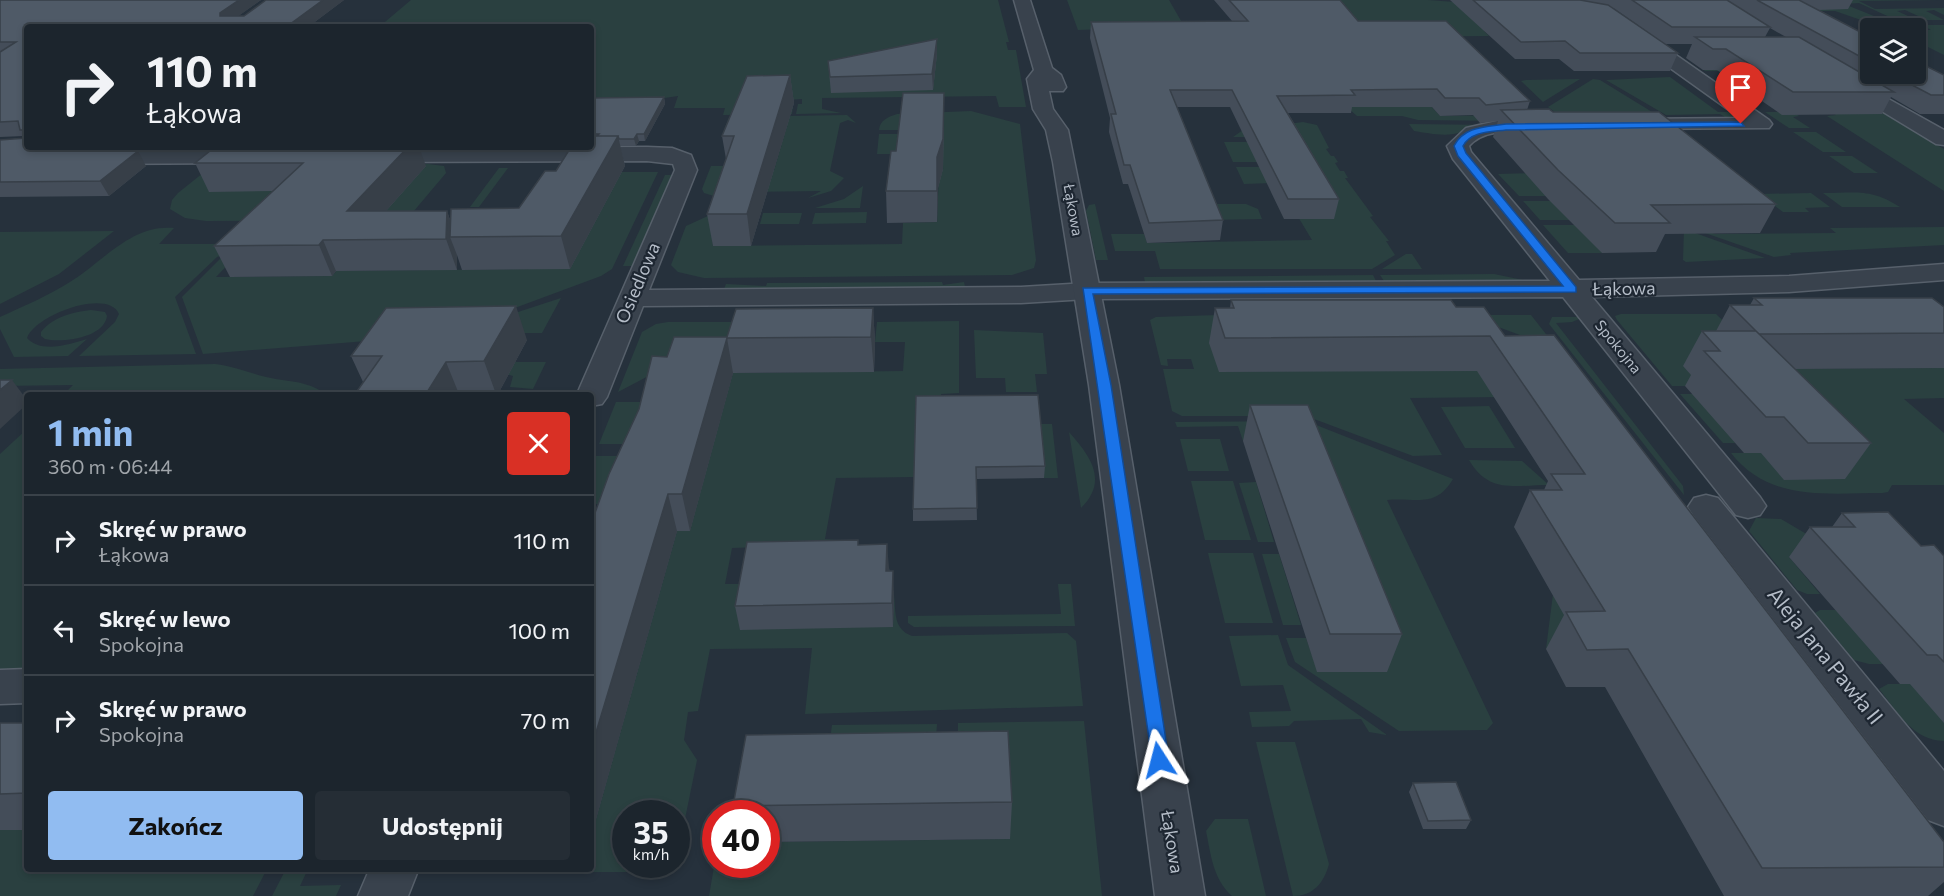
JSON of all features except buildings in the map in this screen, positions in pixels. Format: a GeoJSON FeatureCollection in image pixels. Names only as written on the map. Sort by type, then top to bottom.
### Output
{"type":"FeatureCollection","features":[{"type":"Feature","properties":{"kind":"street","name":"Łąkowa"},"geometry":{"type":"LineString","coordinates":[[1022,0],[1043,70],[1037,79],[1043,109],[1057,130],[1104,385],[1180,896]]}},
{"type":"Feature","properties":{"kind":"street"},"geometry":{"type":"LineString","coordinates":[[1609,125],[1762,124],[1625,27]]}},
{"type":"Feature","properties":{"kind":"street"},"geometry":{"type":"LineString","coordinates":[[1658,51],[1694,51]]}},
{"type":"Feature","properties":{"kind":"street"},"geometry":{"type":"LineString","coordinates":[[1832,73],[1944,139]]}},
{"type":"Feature","properties":{"kind":"street","name":"Spokojna"},"geometry":{"type":"LineString","coordinates":[[1565,126],[1484,129],[1468,135],[1458,146],[1461,154],[1748,506]]}},
{"type":"Feature","properties":{"kind":"street"},"geometry":{"type":"LineString","coordinates":[[66,150],[82,157],[268,156]]}},
{"type":"Feature","properties":{"kind":"street","name":"Osiedlowa"},"geometry":{"type":"LineString","coordinates":[[360,155],[672,155],[683,160],[686,170],[593,392]]}},
{"type":"Feature","properties":{"kind":"street","name":"Łąkowa"},"geometry":{"type":"LineString","coordinates":[[1087,291],[1572,290],[1788,284],[1944,272]]}},
{"type":"Feature","properties":{"kind":"street"},"geometry":{"type":"LineString","coordinates":[[632,298],[1021,295],[1087,291]]}},
{"type":"Feature","properties":{"kind":"street","name":"Aleja Jana Pawła II"},"geometry":{"type":"LineString","coordinates":[[1706,507],[1944,805]]}},
{"type":"Feature","properties":{"kind":"street"},"geometry":{"type":"LineString","coordinates":[[0,687],[24,686]]}},
{"type":"Feature","properties":{"kind":"street"},"geometry":{"type":"LineString","coordinates":[[383,896],[393,872]]}},
{"type":"Feature","properties":{"kind":"green space"},"geometry":{"type":"Polygon","coordinates":[[[411,0],[998,0],[1009,42],[1006,42],[1008,50],[1016,50],[1026,107],[999,107],[996,96],[822,98],[822,109],[841,113],[796,114],[798,104],[802,104],[802,99],[787,100],[787,105],[793,105],[792,114],[723,115],[725,108],[674,108],[678,96],[651,100],[594,101],[594,24],[383,24],[411,0]]]}},
{"type":"Feature","properties":{"kind":"green space"},"geometry":{"type":"Polygon","coordinates":[[[1067,0],[1169,0],[1184,26],[1078,30],[1067,0]]]}},
{"type":"Feature","properties":{"kind":"green space"},"geometry":{"type":"Polygon","coordinates":[[[1324,0],[1428,0],[1509,6],[1488,31],[1484,31],[1489,36],[1355,37],[1324,0]]]}},
{"type":"Feature","properties":{"kind":"green space"},"geometry":{"type":"Polygon","coordinates":[[[1721,0],[1941,0],[1859,1],[1875,9],[1944,8],[1944,15],[1934,10],[1926,11],[1944,20],[1927,20],[1905,10],[1897,11],[1913,18],[1892,18],[1859,3],[1844,4],[1879,18],[1860,20],[1835,11],[1740,11],[1721,0]]]}},
{"type":"Feature","properties":{"kind":"green space"},"geometry":{"type":"Polygon","coordinates":[[[1926,25],[1944,25],[1944,55],[1926,46],[1926,30],[1931,30],[1926,25]]]}},
{"type":"Feature","properties":{"kind":"green space"},"geometry":{"type":"Polygon","coordinates":[[[1773,57],[1797,63],[1944,149],[1944,191],[1827,116],[1836,115],[1754,63],[1721,63],[1733,71],[1705,71],[1691,60],[1773,57]]]}},
{"type":"Feature","properties":{"kind":"green space"},"geometry":{"type":"Polygon","coordinates":[[[1670,77],[1718,112],[1735,112],[1737,116],[1728,119],[1720,114],[1666,115],[1606,80],[1670,77]]]}},
{"type":"Feature","properties":{"kind":"green space"},"geometry":{"type":"Polygon","coordinates":[[[1580,79],[1543,102],[1521,81],[1526,80],[1580,79]]]}},
{"type":"Feature","properties":{"kind":"green space"},"geometry":{"type":"Polygon","coordinates":[[[1593,79],[1600,80],[1657,115],[1556,113],[1548,107],[1593,79]]]}},
{"type":"Feature","properties":{"kind":"green space"},"geometry":{"type":"Polygon","coordinates":[[[1347,107],[1432,107],[1440,116],[1519,115],[1507,121],[1418,120],[1402,116],[1357,116],[1347,107]]]}},
{"type":"Feature","properties":{"kind":"green space"},"geometry":{"type":"Polygon","coordinates":[[[971,111],[1020,124],[1036,260],[1034,268],[1012,275],[704,278],[678,272],[671,265],[686,226],[710,215],[713,246],[902,244],[903,223],[937,222],[939,170],[908,130],[879,130],[881,124],[897,114],[971,111]]]}},
{"type":"Feature","properties":{"kind":"green space"},"geometry":{"type":"Polygon","coordinates":[[[1765,112],[1792,112],[1799,116],[1793,117],[1810,128],[1789,128],[1765,112]]]}},
{"type":"Feature","properties":{"kind":"green space"},"geometry":{"type":"Polygon","coordinates":[[[847,115],[856,123],[848,120],[840,123],[830,171],[844,178],[831,191],[808,198],[821,191],[743,192],[717,197],[704,193],[702,189],[711,166],[737,166],[736,170],[774,170],[787,126],[722,135],[729,117],[847,115]]]}},
{"type":"Feature","properties":{"kind":"green space"},"geometry":{"type":"Polygon","coordinates":[[[1303,122],[1317,125],[1329,148],[1326,149],[1338,162],[1335,163],[1340,171],[1344,171],[1348,178],[1345,178],[1373,216],[1370,217],[1389,241],[1386,241],[1395,255],[1372,269],[1160,269],[1155,251],[1115,251],[1111,234],[1144,234],[1147,243],[1312,240],[1250,137],[1233,137],[1243,130],[1303,122]]]}},
{"type":"Feature","properties":{"kind":"green space"},"geometry":{"type":"Polygon","coordinates":[[[1409,124],[1491,125],[1442,135],[1414,131],[1409,124]]]}},
{"type":"Feature","properties":{"kind":"green space"},"geometry":{"type":"Polygon","coordinates":[[[1793,132],[1816,132],[1846,152],[1823,152],[1793,132]]]}},
{"type":"Feature","properties":{"kind":"green space"},"geometry":{"type":"Polygon","coordinates":[[[879,134],[907,134],[906,154],[877,154],[879,134]]]}},
{"type":"Feature","properties":{"kind":"green space"},"geometry":{"type":"Polygon","coordinates":[[[1224,142],[1252,142],[1262,162],[1233,162],[1224,142]]]}},
{"type":"Feature","properties":{"kind":"green space"},"geometry":{"type":"Polygon","coordinates":[[[1829,156],[1852,156],[1878,173],[1854,173],[1829,156]]]}},
{"type":"Feature","properties":{"kind":"green space"},"geometry":{"type":"Polygon","coordinates":[[[428,164],[444,166],[446,173],[408,218],[401,220],[206,221],[185,218],[170,209],[172,200],[178,193],[208,169],[428,164]]]}},
{"type":"Feature","properties":{"kind":"green space"},"geometry":{"type":"Polygon","coordinates":[[[1236,167],[1265,167],[1273,183],[1244,184],[1236,167]]]}},
{"type":"Feature","properties":{"kind":"green space"},"geometry":{"type":"Polygon","coordinates":[[[499,168],[508,168],[479,207],[470,207],[499,168]]]}},
{"type":"Feature","properties":{"kind":"green space"},"geometry":{"type":"Polygon","coordinates":[[[555,172],[658,172],[612,269],[601,276],[442,335],[203,354],[182,297],[221,258],[238,254],[216,277],[332,276],[336,271],[533,269],[555,172]]]}},
{"type":"Feature","properties":{"kind":"green space"},"geometry":{"type":"Polygon","coordinates":[[[1531,173],[1552,196],[1519,196],[1498,174],[1531,173]]]}},
{"type":"Feature","properties":{"kind":"green space"},"geometry":{"type":"Polygon","coordinates":[[[665,175],[673,175],[632,266],[623,266],[665,175]]]}},
{"type":"Feature","properties":{"kind":"green space"},"geometry":{"type":"Polygon","coordinates":[[[863,186],[860,208],[815,208],[844,199],[863,186]]]}},
{"type":"Feature","properties":{"kind":"green space"},"geometry":{"type":"Polygon","coordinates":[[[1811,193],[1830,207],[1805,208],[1809,212],[1783,212],[1759,194],[1811,193]]]}},
{"type":"Feature","properties":{"kind":"green space"},"geometry":{"type":"Polygon","coordinates":[[[1823,193],[1872,194],[1900,207],[1842,207],[1823,193]]]}},
{"type":"Feature","properties":{"kind":"green space"},"geometry":{"type":"Polygon","coordinates":[[[1523,201],[1557,201],[1575,220],[1540,220],[1523,201]]]}},
{"type":"Feature","properties":{"kind":"green space"},"geometry":{"type":"Polygon","coordinates":[[[1095,204],[1108,260],[1096,260],[1086,211],[1089,205],[1095,204]]]}},
{"type":"Feature","properties":{"kind":"green space"},"geometry":{"type":"Polygon","coordinates":[[[1203,204],[1246,204],[1258,209],[1262,219],[1208,220],[1203,204]]]}},
{"type":"Feature","properties":{"kind":"green space"},"geometry":{"type":"Polygon","coordinates":[[[867,212],[866,223],[812,224],[815,213],[867,212]]]}},
{"type":"Feature","properties":{"kind":"green space"},"geometry":{"type":"Polygon","coordinates":[[[763,213],[802,213],[799,224],[760,224],[763,213]]]}},
{"type":"Feature","properties":{"kind":"green space"},"geometry":{"type":"Polygon","coordinates":[[[1543,225],[1579,225],[1602,253],[1568,253],[1543,225]]]}},
{"type":"Feature","properties":{"kind":"green space"},"geometry":{"type":"Polygon","coordinates":[[[1685,226],[1716,234],[1836,233],[1830,228],[1944,227],[1944,245],[1790,253],[1791,255],[1774,257],[1685,226]]]}},
{"type":"Feature","properties":{"kind":"green space"},"geometry":{"type":"Polygon","coordinates":[[[159,228],[174,228],[159,244],[248,244],[271,238],[217,257],[175,297],[196,354],[79,356],[115,322],[119,314],[112,307],[87,304],[57,313],[33,329],[27,338],[40,346],[48,347],[87,339],[68,356],[14,357],[0,329],[0,317],[62,287],[131,238],[159,228]]]}},
{"type":"Feature","properties":{"kind":"green space"},"geometry":{"type":"Polygon","coordinates":[[[1684,229],[1765,258],[1686,262],[1683,260],[1684,229]]]}},
{"type":"Feature","properties":{"kind":"green space"},"geometry":{"type":"Polygon","coordinates":[[[114,231],[59,274],[0,304],[0,232],[114,231]]]}},
{"type":"Feature","properties":{"kind":"green space"},"geometry":{"type":"Polygon","coordinates":[[[1406,254],[1412,254],[1422,269],[1382,269],[1406,254]]]}},
{"type":"Feature","properties":{"kind":"green space"},"geometry":{"type":"Polygon","coordinates":[[[1494,274],[1523,280],[1384,281],[1380,275],[1494,274]]]}},
{"type":"Feature","properties":{"kind":"green space"},"geometry":{"type":"Polygon","coordinates":[[[1373,275],[1376,281],[1145,282],[1144,277],[1373,275]]]}},
{"type":"Feature","properties":{"kind":"green space"},"geometry":{"type":"Polygon","coordinates":[[[942,282],[943,285],[964,282],[965,287],[724,289],[726,284],[766,286],[767,283],[942,282]]]}},
{"type":"Feature","properties":{"kind":"green space"},"geometry":{"type":"Polygon","coordinates":[[[561,298],[542,333],[454,333],[561,298]]]}},
{"type":"Feature","properties":{"kind":"green space"},"geometry":{"type":"Polygon","coordinates":[[[91,310],[105,312],[107,316],[104,323],[91,334],[61,340],[45,339],[41,336],[41,332],[57,319],[91,310]]]}},
{"type":"Feature","properties":{"kind":"green space"},"geometry":{"type":"Polygon","coordinates":[[[1621,314],[1716,314],[1742,339],[1701,386],[1672,386],[1617,320],[1615,316],[1621,314]]]}},
{"type":"Feature","properties":{"kind":"green space"},"geometry":{"type":"Polygon","coordinates":[[[1218,315],[1228,343],[1486,371],[1503,397],[1410,398],[1442,455],[1413,456],[1306,416],[1182,416],[1172,411],[1163,369],[1194,369],[1191,359],[1167,359],[1168,366],[1161,365],[1150,320],[1156,317],[1218,315]]]}},
{"type":"Feature","properties":{"kind":"green space"},"geometry":{"type":"Polygon","coordinates":[[[1466,315],[1531,315],[1553,343],[1544,344],[1466,315]]]}},
{"type":"Feature","properties":{"kind":"green space"},"geometry":{"type":"Polygon","coordinates":[[[1552,317],[1584,317],[1572,322],[1556,323],[1683,486],[1684,495],[1549,324],[1552,317]]]}},
{"type":"Feature","properties":{"kind":"green space"},"geometry":{"type":"Polygon","coordinates":[[[959,321],[959,393],[941,394],[941,408],[914,477],[836,478],[825,539],[837,540],[834,544],[732,548],[725,584],[748,584],[893,627],[894,595],[898,624],[901,629],[912,636],[1067,633],[1076,641],[1083,706],[805,714],[812,648],[710,649],[698,711],[688,712],[684,740],[697,760],[689,800],[612,800],[612,872],[594,872],[594,826],[677,531],[690,530],[733,373],[903,371],[905,342],[875,342],[877,322],[959,321]]]}},
{"type":"Feature","properties":{"kind":"green space"},"geometry":{"type":"Polygon","coordinates":[[[774,322],[694,352],[618,392],[642,332],[656,324],[774,322]]]}},
{"type":"Feature","properties":{"kind":"green space"},"geometry":{"type":"Polygon","coordinates":[[[974,330],[1043,333],[1047,374],[1035,374],[1037,392],[1006,392],[1005,378],[976,378],[974,330]]]}},
{"type":"Feature","properties":{"kind":"green space"},"geometry":{"type":"Polygon","coordinates":[[[512,362],[546,362],[533,389],[510,387],[513,376],[506,374],[512,362]]]}},
{"type":"Feature","properties":{"kind":"green space"},"geometry":{"type":"Polygon","coordinates":[[[215,364],[308,385],[321,392],[66,392],[73,385],[0,386],[0,369],[215,364]]]}},
{"type":"Feature","properties":{"kind":"green space"},"geometry":{"type":"Polygon","coordinates":[[[1944,368],[1944,398],[1904,399],[1944,433],[1944,485],[1892,485],[1888,492],[1882,493],[1841,494],[1800,491],[1763,480],[1746,469],[1731,453],[1761,453],[1739,369],[1944,368]]]}},
{"type":"Feature","properties":{"kind":"green space"},"geometry":{"type":"Polygon","coordinates":[[[1680,394],[1709,394],[1752,443],[1723,443],[1680,394]]]}},
{"type":"Feature","properties":{"kind":"green space"},"geometry":{"type":"Polygon","coordinates":[[[616,402],[671,402],[657,444],[599,444],[616,402]]]}},
{"type":"Feature","properties":{"kind":"green space"},"geometry":{"type":"Polygon","coordinates":[[[1489,406],[1515,448],[1465,448],[1441,407],[1489,406]]]}},
{"type":"Feature","properties":{"kind":"green space"},"geometry":{"type":"Polygon","coordinates":[[[1306,421],[1453,479],[1439,495],[1432,498],[1387,500],[1493,723],[1487,730],[1399,731],[1295,662],[1286,638],[1306,638],[1318,672],[1386,671],[1299,441],[1243,441],[1238,426],[1177,427],[1175,422],[1306,421]]]}},
{"type":"Feature","properties":{"kind":"green space"},"geometry":{"type":"Polygon","coordinates":[[[1039,424],[1052,424],[1058,478],[1044,478],[1039,424]]]}},
{"type":"Feature","properties":{"kind":"green space"},"geometry":{"type":"Polygon","coordinates":[[[24,432],[24,674],[0,674],[0,454],[24,432]]]}},
{"type":"Feature","properties":{"kind":"green space"},"geometry":{"type":"Polygon","coordinates":[[[1069,432],[1084,450],[1095,478],[1094,488],[1081,508],[1069,432]]]}},
{"type":"Feature","properties":{"kind":"green space"},"geometry":{"type":"Polygon","coordinates":[[[1180,439],[1220,439],[1229,471],[1188,471],[1180,439]]]}},
{"type":"Feature","properties":{"kind":"green space"},"geometry":{"type":"Polygon","coordinates":[[[596,456],[654,456],[637,504],[594,504],[596,456]]]}},
{"type":"Feature","properties":{"kind":"green space"},"geometry":{"type":"Polygon","coordinates":[[[1469,460],[1522,461],[1549,485],[1514,486],[1494,483],[1477,471],[1469,460]]]}},
{"type":"Feature","properties":{"kind":"green space"},"geometry":{"type":"Polygon","coordinates":[[[1191,481],[1233,481],[1251,540],[1205,540],[1191,481]]]}},
{"type":"Feature","properties":{"kind":"green space"},"geometry":{"type":"Polygon","coordinates":[[[1256,482],[1274,542],[1258,542],[1239,483],[1256,482]]]}},
{"type":"Feature","properties":{"kind":"green space"},"geometry":{"type":"Polygon","coordinates":[[[1756,518],[1781,519],[1820,542],[1789,557],[1820,594],[1807,594],[1797,590],[1749,531],[1756,518]]]}},
{"type":"Feature","properties":{"kind":"green space"},"geometry":{"type":"Polygon","coordinates":[[[1208,553],[1253,553],[1273,623],[1225,623],[1208,553]]]}},
{"type":"Feature","properties":{"kind":"green space"},"geometry":{"type":"Polygon","coordinates":[[[1262,554],[1279,554],[1301,625],[1283,625],[1262,554]]]}},
{"type":"Feature","properties":{"kind":"green space"},"geometry":{"type":"Polygon","coordinates":[[[1058,584],[1071,584],[1075,626],[914,627],[908,623],[908,616],[1061,614],[1058,584]]]}},
{"type":"Feature","properties":{"kind":"green space"},"geometry":{"type":"Polygon","coordinates":[[[1553,594],[1584,648],[1546,649],[1553,594]]]}},
{"type":"Feature","properties":{"kind":"green space"},"geometry":{"type":"Polygon","coordinates":[[[1820,610],[1858,610],[1904,664],[1869,664],[1854,660],[1815,613],[1820,610]]]}},
{"type":"Feature","properties":{"kind":"green space"},"geometry":{"type":"Polygon","coordinates":[[[1278,635],[1288,665],[1387,735],[1369,732],[1361,719],[1294,721],[1289,726],[1252,727],[1249,712],[1291,711],[1283,685],[1241,686],[1229,636],[1278,635]]]}},
{"type":"Feature","properties":{"kind":"green space"},"geometry":{"type":"Polygon","coordinates":[[[1888,684],[1922,684],[1944,710],[1944,741],[1923,736],[1899,715],[1879,689],[1888,684]]]}},
{"type":"Feature","properties":{"kind":"green space"},"geometry":{"type":"Polygon","coordinates":[[[1084,721],[1102,896],[709,896],[712,878],[780,878],[780,842],[1010,839],[958,768],[958,723],[1084,721]]]}},
{"type":"Feature","properties":{"kind":"green space"},"geometry":{"type":"Polygon","coordinates":[[[937,724],[935,751],[826,770],[832,725],[937,724]]]}},
{"type":"Feature","properties":{"kind":"green space"},"geometry":{"type":"Polygon","coordinates":[[[1256,742],[1295,742],[1329,864],[1321,882],[1306,894],[1293,896],[1256,742]]]}},
{"type":"Feature","properties":{"kind":"green space"},"geometry":{"type":"Polygon","coordinates":[[[1215,819],[1248,819],[1266,896],[1232,896],[1221,882],[1211,858],[1206,831],[1215,819]]]}},
{"type":"Feature","properties":{"kind":"green space"},"geometry":{"type":"Polygon","coordinates":[[[0,830],[24,830],[24,872],[265,872],[253,896],[0,896],[0,830]]]}},
{"type":"Feature","properties":{"kind":"green space"},"geometry":{"type":"Polygon","coordinates":[[[284,872],[307,872],[300,886],[341,885],[336,896],[272,896],[284,872]]]}},
{"type":"Feature","properties":{"kind":"route"},"geometry":{"type":"LineString","coordinates":[[1159,760],[1104,385],[1087,291],[1572,290],[1461,154],[1458,146],[1462,140],[1474,131],[1506,127],[1741,124]]}}]}
